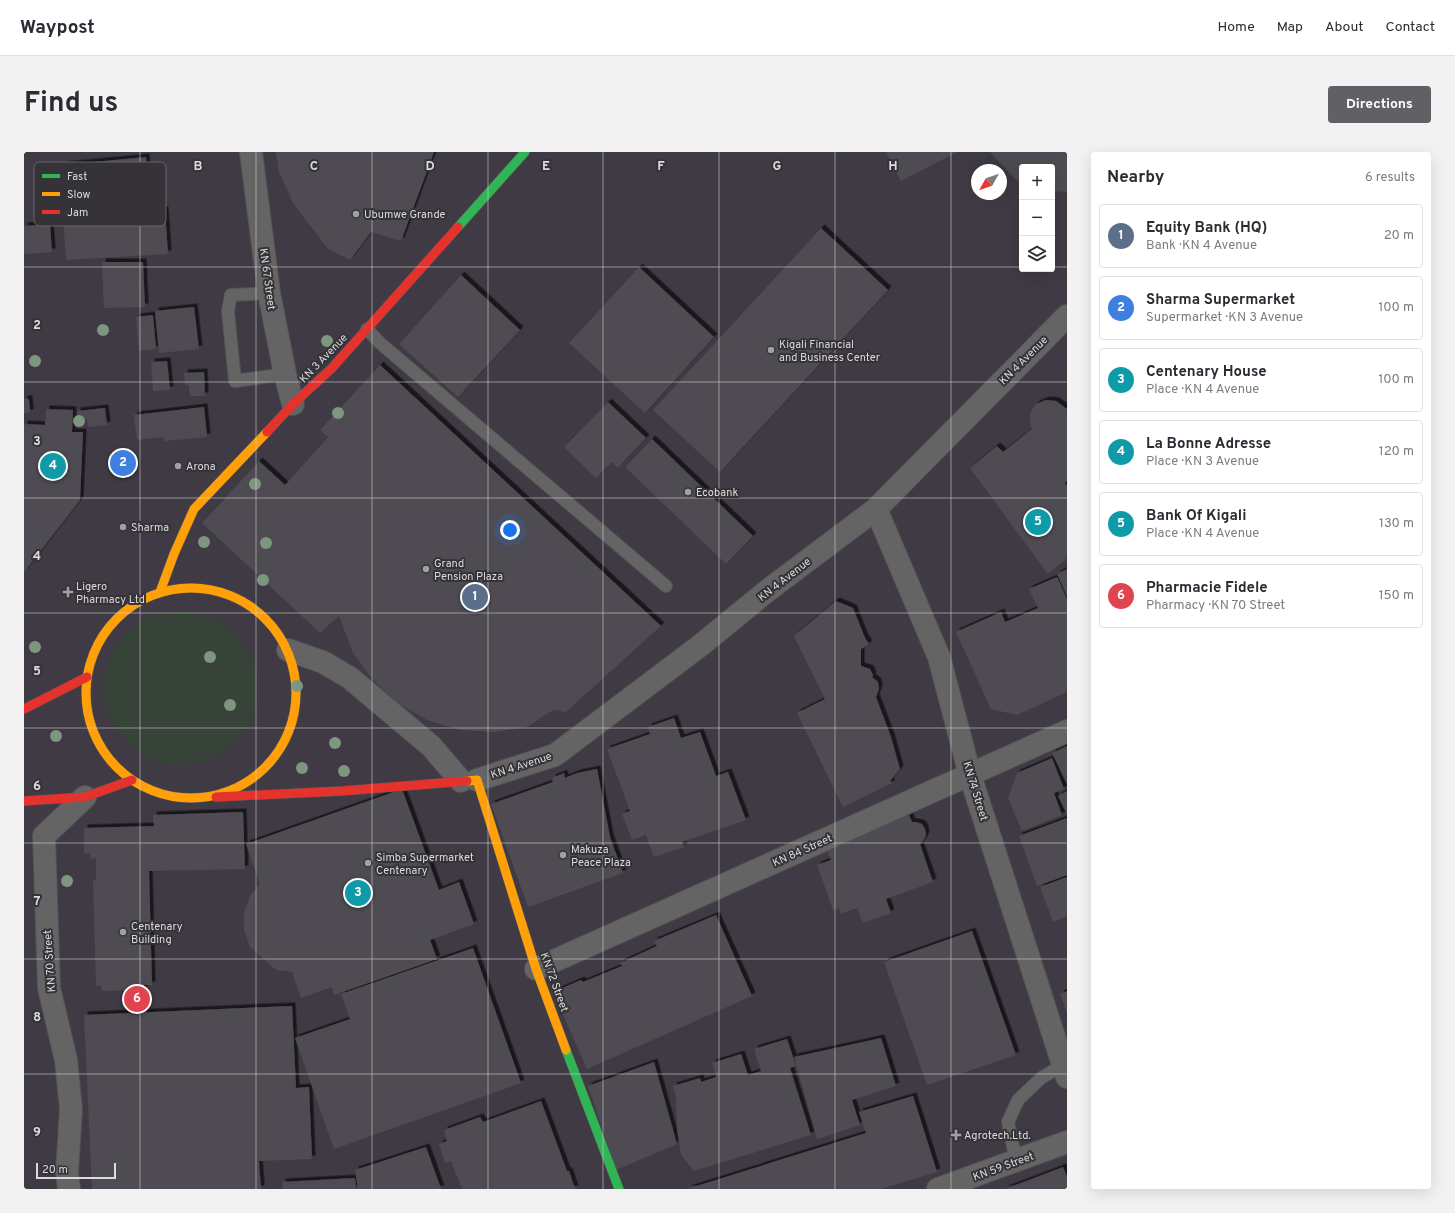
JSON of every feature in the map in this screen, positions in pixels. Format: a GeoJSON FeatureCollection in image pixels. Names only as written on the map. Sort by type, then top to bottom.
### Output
{"type":"FeatureCollection","features":[{"type":"Feature","properties":{"kind":"main road","name":"KN 3 Avenue"},"geometry":{"type":"LineString","coordinates":[[160,592],[174,554],[194,509],[293,404],[332,368],[525,152]]}},
{"type":"Feature","properties":{"kind":"main road","name":"KN 4 Avenue"},"geometry":{"type":"LineString","coordinates":[[216,797],[250,782],[271,762],[276,756],[293,723],[297,686],[288,650],[278,632],[254,609],[225,594],[193,588],[160,592],[134,605],[111,624],[96,649],[87,677],[87,706],[95,735],[110,760],[132,780],[158,793],[186,799],[342,791],[469,780]]}},
{"type":"Feature","properties":{"kind":"main road"},"geometry":{"type":"LineString","coordinates":[[24,709],[87,677]]}},
{"type":"Feature","properties":{"kind":"main road"},"geometry":{"type":"LineString","coordinates":[[24,801],[85,797],[132,780]]}},
{"type":"Feature","properties":{"kind":"main road","name":"KN 72 Street"},"geometry":{"type":"LineString","coordinates":[[469,780],[536,968],[619,1189]]}},
{"type":"Feature","properties":{"kind":"street","name":"KN 67 Street"},"geometry":{"type":"LineString","coordinates":[[251,152],[269,293],[285,374],[293,404]]}},
{"type":"Feature","properties":{"kind":"street","name":"KN 4 Avenue"},"geometry":{"type":"LineString","coordinates":[[469,780],[555,755],[702,645],[767,591],[876,509],[1067,316]]}},
{"type":"Feature","properties":{"kind":"street","name":"KN 74 Street"},"geometry":{"type":"LineString","coordinates":[[876,509],[939,657],[970,776],[1065,1071]]}},
{"type":"Feature","properties":{"kind":"street"},"geometry":{"type":"LineString","coordinates":[[288,650],[323,662],[350,678],[469,780]]}},
{"type":"Feature","properties":{"kind":"street","name":"KN 84 Street"},"geometry":{"type":"LineString","coordinates":[[536,968],[970,776],[1067,731]]}},
{"type":"Feature","properties":{"kind":"street","name":"KN 70 Street"},"geometry":{"type":"LineString","coordinates":[[69,1189],[67,1172],[70,1109],[66,1060],[49,988],[44,836],[85,797]]}},
{"type":"Feature","properties":{"kind":"street","name":"KN 59 Street"},"geometry":{"type":"LineString","coordinates":[[938,1189],[1016,1162],[1067,1142]]}},
{"type":"Feature","properties":{"kind":"lane"},"geometry":{"type":"LineString","coordinates":[[269,293],[230,295],[228,311],[235,381],[285,374]]}},
{"type":"Feature","properties":{"kind":"lane"},"geometry":{"type":"LineString","coordinates":[[367,329],[380,343],[666,586]]}},
{"type":"Feature","properties":{"kind":"lane"},"geometry":{"type":"LineString","coordinates":[[1016,1162],[1008,1122],[1018,1100],[1041,1078],[1065,1071]]}},
{"type":"Feature","properties":{"kind":"shaded area"},"geometry":{"type":"Polygon","coordinates":[[[24,152],[1067,152],[1067,1189],[24,1189],[24,152]]]}},
{"type":"Feature","properties":{"kind":"green space"},"geometry":{"type":"Polygon","coordinates":[[[181,611],[203,614],[217,620],[224,624],[240,639],[249,652],[255,666],[258,688],[255,710],[249,724],[245,731],[230,747],[217,756],[203,762],[181,765],[159,762],[145,756],[138,752],[122,737],[113,724],[107,710],[104,688],[107,666],[113,652],[117,645],[132,629],[145,620],[159,614],[181,611]]]}},
{"type":"Feature","properties":{"kind":"building","name":"Ubumwe Grande"},"geometry":{"type":"Polygon","coordinates":[[[276,152],[434,152],[401,241],[371,232],[350,260],[328,249],[293,203],[279,172],[276,152]]]}},
{"type":"Feature","properties":{"kind":"building"},"geometry":{"type":"Polygon","coordinates":[[[886,152],[957,152],[901,181],[886,152]]]}},
{"type":"Feature","properties":{"kind":"building"},"geometry":{"type":"Polygon","coordinates":[[[990,152],[1067,152],[1067,192],[1055,191],[1055,164],[1019,164],[1019,183],[1007,170],[1007,164],[1001,164],[990,152]]]}},
{"type":"Feature","properties":{"kind":"building"},"geometry":{"type":"Polygon","coordinates":[[[146,157],[146,162],[94,162],[146,157]]]}},
{"type":"Feature","properties":{"kind":"building"},"geometry":{"type":"Polygon","coordinates":[[[166,225],[168,254],[66,260],[64,226],[166,226],[166,225]]]}},
{"type":"Feature","properties":{"kind":"building"},"geometry":{"type":"Polygon","coordinates":[[[24,226],[50,226],[52,252],[24,254],[24,226]]]}},
{"type":"Feature","properties":{"kind":"building","name":"Kigali Financial and Business Center"},"geometry":{"type":"Polygon","coordinates":[[[821,228],[888,290],[720,472],[653,410],[821,228]]]}},
{"type":"Feature","properties":{"kind":"building"},"geometry":{"type":"Polygon","coordinates":[[[102,262],[143,262],[145,307],[104,308],[102,262]]]}},
{"type":"Feature","properties":{"kind":"building"},"geometry":{"type":"Polygon","coordinates":[[[639,267],[714,337],[645,413],[569,343],[639,267]]]}},
{"type":"Feature","properties":{"kind":"building"},"geometry":{"type":"Polygon","coordinates":[[[461,275],[520,330],[458,397],[399,344],[461,275]]]}},
{"type":"Feature","properties":{"kind":"building"},"geometry":{"type":"Polygon","coordinates":[[[194,307],[199,349],[159,353],[155,311],[194,307]]]}},
{"type":"Feature","properties":{"kind":"building"},"geometry":{"type":"Polygon","coordinates":[[[153,315],[156,349],[139,351],[136,317],[153,315]]]}},
{"type":"Feature","properties":{"kind":"building"},"geometry":{"type":"Polygon","coordinates":[[[167,361],[170,390],[153,391],[151,362],[167,361]]]}},
{"type":"Feature","properties":{"kind":"building","name":"Grand Pension Plaza"},"geometry":{"type":"Polygon","coordinates":[[[380,365],[661,626],[566,712],[553,710],[527,727],[493,732],[460,730],[427,720],[398,703],[373,680],[353,653],[339,616],[320,633],[202,523],[259,461],[285,485],[328,437],[320,430],[380,365]]]}},
{"type":"Feature","properties":{"kind":"building"},"geometry":{"type":"Polygon","coordinates":[[[204,372],[205,396],[190,396],[189,385],[185,385],[184,373],[204,372]]]}},
{"type":"Feature","properties":{"kind":"building"},"geometry":{"type":"Polygon","coordinates":[[[24,399],[29,399],[30,413],[24,413],[24,399]]]}},
{"type":"Feature","properties":{"kind":"building"},"geometry":{"type":"Polygon","coordinates":[[[1046,400],[1056,401],[1067,409],[1067,481],[1065,483],[1067,486],[1067,558],[1048,574],[970,468],[997,446],[1003,452],[1032,429],[1030,423],[1030,413],[1036,404],[1046,400]]]}},
{"type":"Feature","properties":{"kind":"building"},"geometry":{"type":"Polygon","coordinates":[[[608,402],[646,438],[618,468],[612,462],[596,478],[564,447],[608,402]]]}},
{"type":"Feature","properties":{"kind":"building"},"geometry":{"type":"Polygon","coordinates":[[[204,407],[207,437],[164,441],[163,437],[137,440],[134,415],[204,407]]]}},
{"type":"Feature","properties":{"kind":"building"},"geometry":{"type":"Polygon","coordinates":[[[105,408],[107,425],[88,427],[87,419],[78,420],[77,411],[105,408]]]}},
{"type":"Feature","properties":{"kind":"building"},"geometry":{"type":"Polygon","coordinates":[[[46,409],[73,410],[72,432],[83,432],[80,500],[24,572],[24,424],[45,425],[46,409]]]}},
{"type":"Feature","properties":{"kind":"building"},"geometry":{"type":"Polygon","coordinates":[[[652,439],[753,536],[726,564],[625,467],[652,439]]]}},
{"type":"Feature","properties":{"kind":"building"},"geometry":{"type":"Polygon","coordinates":[[[1067,569],[1067,596],[1057,574],[1067,569]]]}},
{"type":"Feature","properties":{"kind":"building"},"geometry":{"type":"Polygon","coordinates":[[[1057,577],[1067,599],[1067,692],[1017,715],[991,709],[956,632],[1001,612],[1005,622],[1038,608],[1029,589],[1057,577]]]}},
{"type":"Feature","properties":{"kind":"building"},"geometry":{"type":"Polygon","coordinates":[[[836,601],[853,608],[865,638],[869,644],[861,649],[861,666],[870,669],[873,675],[872,677],[878,682],[879,689],[876,697],[891,737],[900,769],[890,781],[892,783],[843,807],[797,713],[825,699],[794,636],[836,601]]]}},
{"type":"Feature","properties":{"kind":"building"},"geometry":{"type":"Polygon","coordinates":[[[674,718],[681,738],[700,732],[716,776],[728,772],[746,820],[682,842],[684,847],[654,857],[646,835],[632,840],[622,814],[630,811],[607,749],[650,734],[648,727],[674,718]]]}},
{"type":"Feature","properties":{"kind":"building"},"geometry":{"type":"Polygon","coordinates":[[[1067,746],[1067,784],[1052,753],[1067,746]]]}},
{"type":"Feature","properties":{"kind":"building"},"geometry":{"type":"Polygon","coordinates":[[[1052,758],[1064,789],[1054,793],[1062,815],[1022,831],[1008,798],[1017,773],[1052,758]]]}},
{"type":"Feature","properties":{"kind":"building","name":"Makuza Peace Plaza"},"geometry":{"type":"Polygon","coordinates":[[[597,769],[610,837],[623,873],[528,907],[491,804],[553,782],[552,778],[564,773],[565,778],[577,773],[597,769]]]}},
{"type":"Feature","properties":{"kind":"building"},"geometry":{"type":"Polygon","coordinates":[[[402,789],[439,890],[459,882],[474,924],[430,940],[437,959],[334,995],[332,987],[301,998],[292,972],[276,970],[250,947],[244,930],[244,912],[250,896],[260,884],[246,844],[402,789]]]}},
{"type":"Feature","properties":{"kind":"building"},"geometry":{"type":"Polygon","coordinates":[[[1067,791],[1067,814],[1058,796],[1067,791]]]}},
{"type":"Feature","properties":{"kind":"building","name":"Centenary Building"},"geometry":{"type":"Polygon","coordinates":[[[243,812],[245,869],[149,871],[152,985],[144,985],[144,990],[102,991],[101,986],[96,986],[93,880],[96,880],[96,858],[90,859],[90,853],[84,853],[84,828],[154,826],[153,815],[243,812]]]}},
{"type":"Feature","properties":{"kind":"building"},"geometry":{"type":"Polygon","coordinates":[[[909,815],[912,822],[922,824],[925,829],[926,835],[920,844],[933,882],[886,899],[891,913],[863,923],[857,908],[841,914],[839,908],[833,910],[817,865],[831,860],[825,845],[909,815]]]}},
{"type":"Feature","properties":{"kind":"building"},"geometry":{"type":"Polygon","coordinates":[[[1067,818],[1067,875],[1037,886],[1019,836],[1067,818]]]}},
{"type":"Feature","properties":{"kind":"building"},"geometry":{"type":"Polygon","coordinates":[[[1067,877],[1067,916],[1053,922],[1040,887],[1067,877]]]}},
{"type":"Feature","properties":{"kind":"building"},"geometry":{"type":"Polygon","coordinates":[[[716,915],[752,996],[587,1069],[553,992],[581,980],[583,982],[622,966],[620,963],[657,946],[654,941],[716,915]]]}},
{"type":"Feature","properties":{"kind":"building"},"geometry":{"type":"Polygon","coordinates":[[[972,931],[1016,1055],[927,1085],[884,962],[972,931]]]}},
{"type":"Feature","properties":{"kind":"building"},"geometry":{"type":"Polygon","coordinates":[[[473,948],[521,1083],[334,1149],[295,1038],[350,1019],[341,994],[473,948]]]}},
{"type":"Feature","properties":{"kind":"building"},"geometry":{"type":"Polygon","coordinates":[[[1067,991],[1067,1013],[1060,994],[1067,991]]]}},
{"type":"Feature","properties":{"kind":"building"},"geometry":{"type":"Polygon","coordinates":[[[292,1006],[296,1088],[309,1087],[312,1159],[259,1161],[261,1189],[92,1189],[84,1015],[292,1006]]]}},
{"type":"Feature","properties":{"kind":"building"},"geometry":{"type":"Polygon","coordinates":[[[881,1038],[896,1086],[852,1100],[860,1125],[817,1139],[794,1057],[881,1038]]]}},
{"type":"Feature","properties":{"kind":"building"},"geometry":{"type":"Polygon","coordinates":[[[787,1039],[796,1066],[790,1068],[811,1135],[694,1171],[681,1155],[677,1129],[676,1097],[673,1086],[700,1078],[701,1082],[716,1077],[712,1063],[741,1054],[748,1075],[761,1071],[754,1049],[787,1039]]]}},
{"type":"Feature","properties":{"kind":"building"},"geometry":{"type":"Polygon","coordinates":[[[654,1062],[677,1144],[616,1170],[588,1086],[654,1062]]]}},
{"type":"Feature","properties":{"kind":"building"},"geometry":{"type":"Polygon","coordinates":[[[913,1096],[937,1172],[881,1189],[687,1189],[866,1133],[859,1112],[913,1096]]]}},
{"type":"Feature","properties":{"kind":"building"},"geometry":{"type":"Polygon","coordinates":[[[541,1101],[575,1189],[462,1189],[451,1161],[445,1163],[439,1144],[447,1141],[444,1130],[480,1117],[483,1122],[541,1101]]]}},
{"type":"Feature","properties":{"kind":"building"},"geometry":{"type":"Polygon","coordinates":[[[426,1147],[441,1189],[358,1189],[355,1170],[426,1147]]]}},
{"type":"Feature","properties":{"kind":"building"},"geometry":{"type":"Polygon","coordinates":[[[1063,1167],[1067,1177],[1067,1189],[1005,1189],[1063,1167]]]}},
{"type":"Feature","properties":{"kind":"building"},"geometry":{"type":"Polygon","coordinates":[[[355,1178],[356,1189],[283,1189],[282,1182],[355,1178]]]}},
{"type":"Feature","properties":{"kind":"traffic: fast"},"geometry":{"type":"LineString","coordinates":[[458,227],[525,152]]}},
{"type":"Feature","properties":{"kind":"traffic: fast"},"geometry":{"type":"LineString","coordinates":[[566,1050],[619,1189]]}},
{"type":"Feature","properties":{"kind":"traffic: slow"},"geometry":{"type":"LineString","coordinates":[[160,592],[174,554],[194,509],[267,432]]}},
{"type":"Feature","properties":{"kind":"traffic: slow"},"geometry":{"type":"LineString","coordinates":[[191,588],[211,590],[231,596],[249,606],[265,619],[278,635],[288,653],[294,673],[296,693],[294,713],[288,733],[278,751],[265,767],[249,780],[231,790],[211,796],[191,798],[171,796],[151,790],[133,780],[117,767],[104,751],[94,733],[88,713],[86,693],[88,673],[94,653],[104,635],[117,619],[133,606],[151,596],[171,590],[191,588]]}},
{"type":"Feature","properties":{"kind":"traffic: slow"},"geometry":{"type":"LineString","coordinates":[[467,781],[477,780],[536,969],[566,1050]]}},
{"type":"Feature","properties":{"kind":"traffic: jam"},"geometry":{"type":"LineString","coordinates":[[267,432],[293,404],[332,368],[458,227]]}},
{"type":"Feature","properties":{"kind":"traffic: jam"},"geometry":{"type":"LineString","coordinates":[[24,709],[87,677]]}},
{"type":"Feature","properties":{"kind":"traffic: jam"},"geometry":{"type":"LineString","coordinates":[[24,801],[85,797],[132,780]]}},
{"type":"Feature","properties":{"kind":"traffic: jam"},"geometry":{"type":"LineString","coordinates":[[216,797],[342,791],[467,781]]}},
{"type":"Feature","properties":{"kind":"place","name":"Ubumwe Grande"},"geometry":{"type":"Point","coordinates":[356,214]}},
{"type":"Feature","properties":{"kind":"place","name":"Kigali Financial and Business Center"},"geometry":{"type":"Point","coordinates":[771,350]}},
{"type":"Feature","properties":{"kind":"place","name":"Sharma Supermarket"},"geometry":{"type":"Point","coordinates":[123,463]}},
{"type":"Feature","properties":{"kind":"place","name":"La Bonne Adresse"},"geometry":{"type":"Point","coordinates":[53,466]}},
{"type":"Feature","properties":{"kind":"place","name":"Arona"},"geometry":{"type":"Point","coordinates":[178,466]}},
{"type":"Feature","properties":{"kind":"place","name":"Ecobank"},"geometry":{"type":"Point","coordinates":[688,492]}},
{"type":"Feature","properties":{"kind":"place","name":"Bank Of Kigali"},"geometry":{"type":"Point","coordinates":[1038,522]}},
{"type":"Feature","properties":{"kind":"place","name":"Sharma"},"geometry":{"type":"Point","coordinates":[123,527]}},
{"type":"Feature","properties":{"kind":"place","name":"Grand Pension Plaza"},"geometry":{"type":"Point","coordinates":[426,569]}},
{"type":"Feature","properties":{"kind":"place","name":"Ligero Pharmacy Ltd"},"geometry":{"type":"Point","coordinates":[68,592]}},
{"type":"Feature","properties":{"kind":"place","name":"Equity Bank (HQ)"},"geometry":{"type":"Point","coordinates":[475,597]}},
{"type":"Feature","properties":{"kind":"place","name":"Makuza Peace Plaza"},"geometry":{"type":"Point","coordinates":[563,855]}},
{"type":"Feature","properties":{"kind":"place","name":"Simba Supermarket Centenary"},"geometry":{"type":"Point","coordinates":[368,863]}},
{"type":"Feature","properties":{"kind":"place","name":"Centenary House"},"geometry":{"type":"Point","coordinates":[358,893]}},
{"type":"Feature","properties":{"kind":"place","name":"Centenary Building"},"geometry":{"type":"Point","coordinates":[123,932]}},
{"type":"Feature","properties":{"kind":"place","name":"Pharmacie Fidele"},"geometry":{"type":"Point","coordinates":[137,999]}},
{"type":"Feature","properties":{"kind":"place","name":"Agrotech.Ltd."},"geometry":{"type":"Point","coordinates":[956,1135]}}]}
